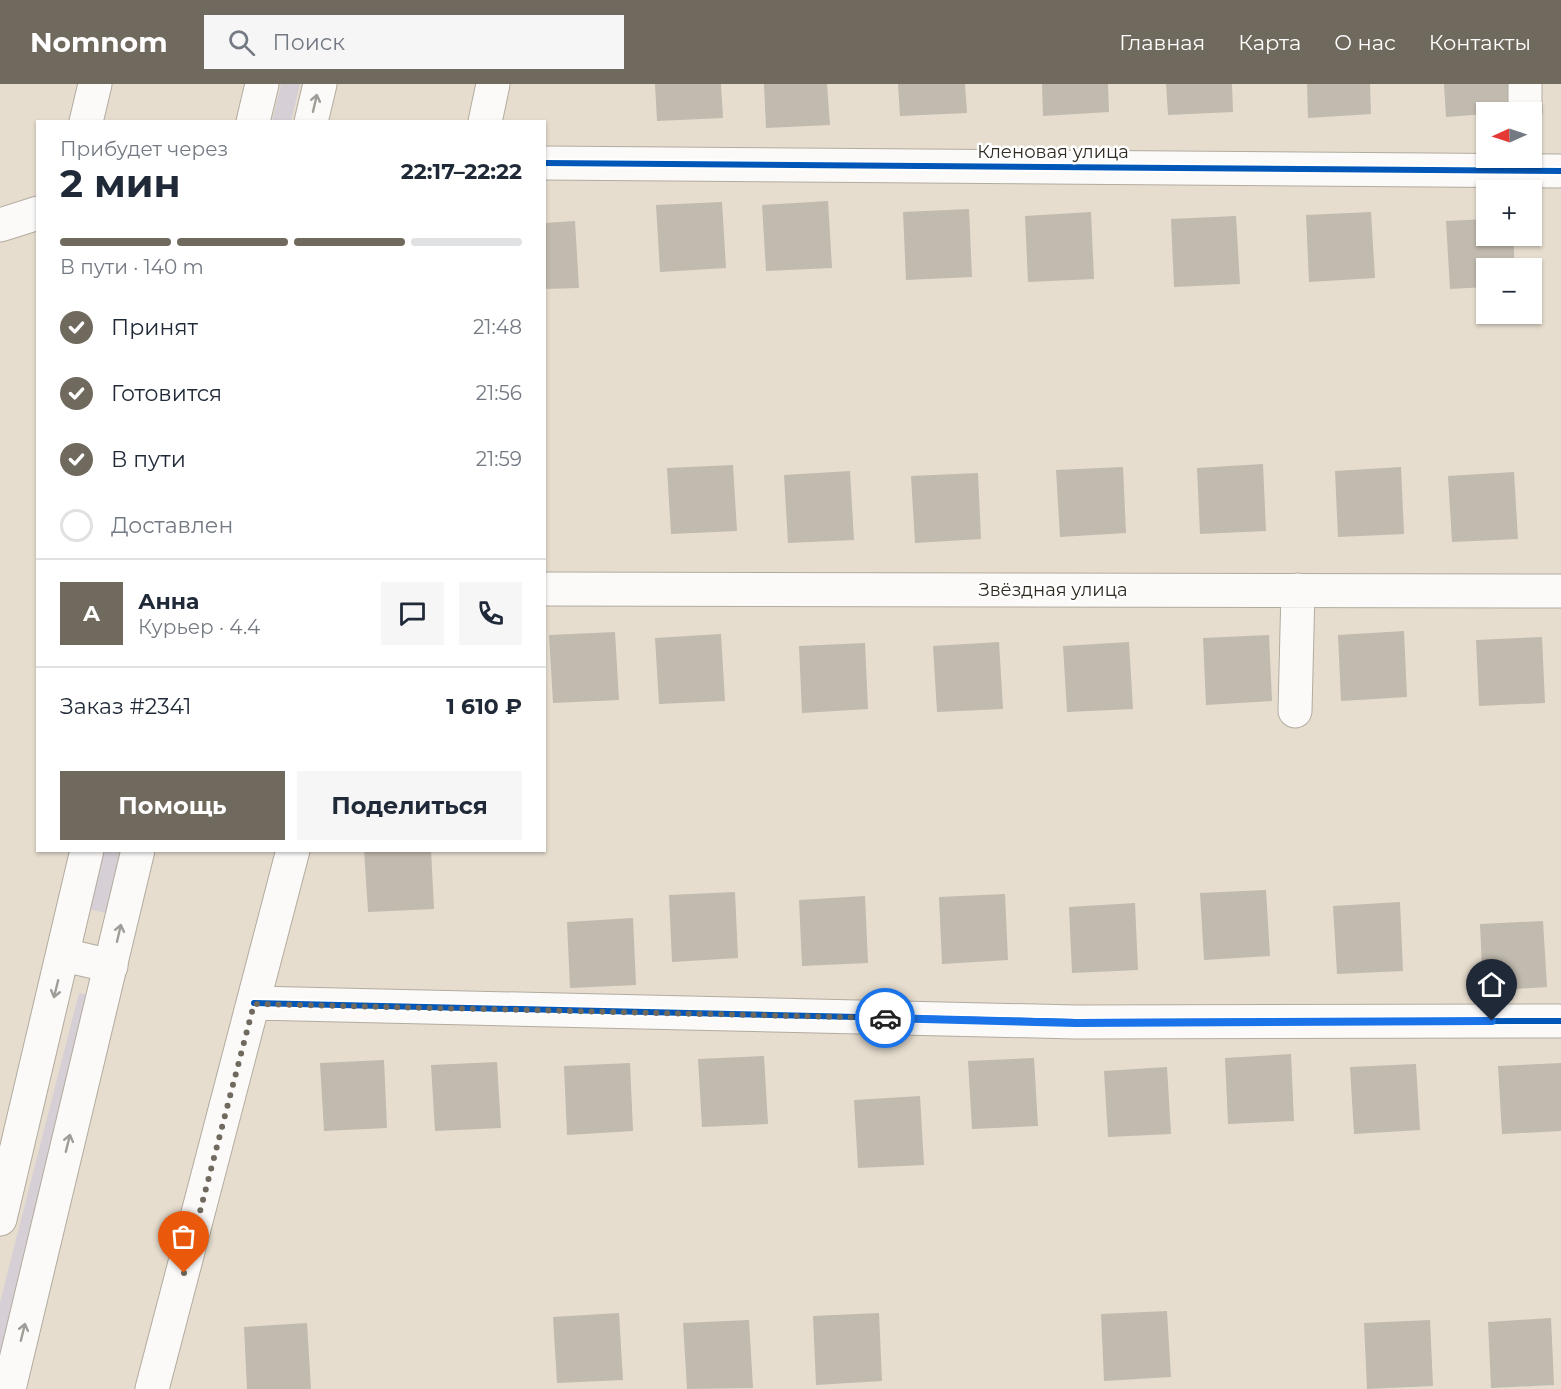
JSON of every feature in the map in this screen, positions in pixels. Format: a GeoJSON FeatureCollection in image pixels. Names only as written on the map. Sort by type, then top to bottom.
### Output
{"type":"FeatureCollection","features":[{"type":"Feature","properties":{"kind":"street"},"geometry":{"type":"LineString","coordinates":[[86,120],[95,84]]}},
{"type":"Feature","properties":{"kind":"street"},"geometry":{"type":"LineString","coordinates":[[253,120],[262,84]]}},
{"type":"Feature","properties":{"kind":"street"},"geometry":{"type":"LineString","coordinates":[[311,120],[320,84]]}},
{"type":"Feature","properties":{"kind":"street"},"geometry":{"type":"LineString","coordinates":[[484,120],[493,84]]}},
{"type":"Feature","properties":{"kind":"street"},"geometry":{"type":"LineString","coordinates":[[1525,84],[1525,102]]}},
{"type":"Feature","properties":{"kind":"street","name":"Кленовая улица"},"geometry":{"type":"LineString","coordinates":[[546,163],[1476,164]]}},
{"type":"Feature","properties":{"kind":"street","name":"Кленовая улица"},"geometry":{"type":"LineString","coordinates":[[1542,167],[1561,171]]}},
{"type":"Feature","properties":{"kind":"street"},"geometry":{"type":"LineString","coordinates":[[0,225],[36,214]]}},
{"type":"Feature","properties":{"kind":"street","name":"Звёздная улица"},"geometry":{"type":"LineString","coordinates":[[546,589],[1561,591]]}},
{"type":"Feature","properties":{"kind":"street"},"geometry":{"type":"LineString","coordinates":[[1295,711],[1298,590]]}},
{"type":"Feature","properties":{"kind":"street"},"geometry":{"type":"LineString","coordinates":[[0,1219],[87,852]]}},
{"type":"Feature","properties":{"kind":"street"},"geometry":{"type":"LineString","coordinates":[[9,1389],[138,852]]}},
{"type":"Feature","properties":{"kind":"street"},"geometry":{"type":"LineString","coordinates":[[152,1389],[292,852]]}},
{"type":"Feature","properties":{"kind":"street"},"geometry":{"type":"LineString","coordinates":[[64,955],[111,966]]}},
{"type":"Feature","properties":{"kind":"street"},"geometry":{"type":"LineString","coordinates":[[254,1004],[1076,1023],[1561,1021]]}},
{"type":"Feature","properties":{"kind":"shaded area"},"geometry":{"type":"Polygon","coordinates":[[[281,84],[300,84],[291,120],[272,120],[281,84]]]}},
{"type":"Feature","properties":{"kind":"shaded area"},"geometry":{"type":"Polygon","coordinates":[[[97,852],[120,852],[106,913],[83,908],[97,852]]]}},
{"type":"Feature","properties":{"kind":"shaded area"},"geometry":{"type":"Polygon","coordinates":[[[79,993],[94,996],[0,1384],[0,1302],[79,993]]]}},
{"type":"Feature","properties":{"kind":"building"},"geometry":{"type":"Polygon","coordinates":[[[655,84],[721,84],[723,118],[657,121],[655,84]]]}},
{"type":"Feature","properties":{"kind":"building"},"geometry":{"type":"Polygon","coordinates":[[[764,84],[827,84],[830,125],[766,128],[764,84]]]}},
{"type":"Feature","properties":{"kind":"building"},"geometry":{"type":"Polygon","coordinates":[[[898,84],[965,84],[967,113],[900,116],[898,84]]]}},
{"type":"Feature","properties":{"kind":"building"},"geometry":{"type":"Polygon","coordinates":[[[1042,84],[1108,84],[1109,112],[1043,116],[1042,84]]]}},
{"type":"Feature","properties":{"kind":"building"},"geometry":{"type":"Polygon","coordinates":[[[1166,84],[1232,84],[1233,112],[1168,115],[1166,84]]]}},
{"type":"Feature","properties":{"kind":"building"},"geometry":{"type":"Polygon","coordinates":[[[1307,84],[1370,84],[1371,114],[1308,118],[1307,84]]]}},
{"type":"Feature","properties":{"kind":"building"},"geometry":{"type":"Polygon","coordinates":[[[1444,84],[1510,84],[1511,102],[1476,102],[1476,115],[1446,117],[1444,84]]]}},
{"type":"Feature","properties":{"kind":"building"},"geometry":{"type":"Polygon","coordinates":[[[828,201],[832,268],[766,271],[762,205],[828,201]]]}},
{"type":"Feature","properties":{"kind":"building"},"geometry":{"type":"Polygon","coordinates":[[[722,202],[726,268],[660,272],[656,205],[722,202]]]}},
{"type":"Feature","properties":{"kind":"building"},"geometry":{"type":"Polygon","coordinates":[[[969,209],[972,277],[906,280],[903,212],[969,209]]]}},
{"type":"Feature","properties":{"kind":"building"},"geometry":{"type":"Polygon","coordinates":[[[1091,212],[1094,279],[1028,282],[1025,216],[1091,212]]]}},
{"type":"Feature","properties":{"kind":"building"},"geometry":{"type":"Polygon","coordinates":[[[1371,212],[1375,278],[1309,282],[1306,215],[1371,212]]]}},
{"type":"Feature","properties":{"kind":"building"},"geometry":{"type":"Polygon","coordinates":[[[1236,216],[1240,284],[1174,287],[1171,219],[1236,216]]]}},
{"type":"Feature","properties":{"kind":"building"},"geometry":{"type":"Polygon","coordinates":[[[1476,220],[1476,246],[1514,246],[1514,258],[1476,258],[1476,288],[1450,289],[1446,221],[1476,220]]]}},
{"type":"Feature","properties":{"kind":"building"},"geometry":{"type":"Polygon","coordinates":[[[575,221],[579,288],[546,289],[546,223],[575,221]]]}},
{"type":"Feature","properties":{"kind":"building"},"geometry":{"type":"Polygon","coordinates":[[[1263,464],[1266,531],[1200,534],[1197,468],[1263,464]]]}},
{"type":"Feature","properties":{"kind":"building"},"geometry":{"type":"Polygon","coordinates":[[[733,465],[737,531],[671,534],[667,468],[733,465]]]}},
{"type":"Feature","properties":{"kind":"building"},"geometry":{"type":"Polygon","coordinates":[[[1123,467],[1126,533],[1060,537],[1056,470],[1123,467]]]}},
{"type":"Feature","properties":{"kind":"building"},"geometry":{"type":"Polygon","coordinates":[[[1401,467],[1404,534],[1338,537],[1335,471],[1401,467]]]}},
{"type":"Feature","properties":{"kind":"building"},"geometry":{"type":"Polygon","coordinates":[[[850,471],[854,540],[788,543],[784,475],[850,471]]]}},
{"type":"Feature","properties":{"kind":"building"},"geometry":{"type":"Polygon","coordinates":[[[1514,472],[1518,539],[1452,542],[1448,476],[1514,472]]]}},
{"type":"Feature","properties":{"kind":"building"},"geometry":{"type":"Polygon","coordinates":[[[978,473],[981,539],[915,543],[911,476],[978,473]]]}},
{"type":"Feature","properties":{"kind":"building"},"geometry":{"type":"Polygon","coordinates":[[[1404,631],[1407,697],[1341,701],[1338,635],[1404,631]]]}},
{"type":"Feature","properties":{"kind":"building"},"geometry":{"type":"Polygon","coordinates":[[[615,632],[619,700],[553,703],[549,635],[615,632]]]}},
{"type":"Feature","properties":{"kind":"building"},"geometry":{"type":"Polygon","coordinates":[[[721,634],[725,701],[659,704],[655,638],[721,634]]]}},
{"type":"Feature","properties":{"kind":"building"},"geometry":{"type":"Polygon","coordinates":[[[1269,635],[1272,701],[1206,705],[1203,638],[1269,635]]]}},
{"type":"Feature","properties":{"kind":"building"},"geometry":{"type":"Polygon","coordinates":[[[1542,637],[1545,703],[1479,706],[1476,640],[1542,637]]]}},
{"type":"Feature","properties":{"kind":"building"},"geometry":{"type":"Polygon","coordinates":[[[999,642],[1003,709],[937,712],[933,646],[999,642]]]}},
{"type":"Feature","properties":{"kind":"building"},"geometry":{"type":"Polygon","coordinates":[[[1129,642],[1133,709],[1067,712],[1063,646],[1129,642]]]}},
{"type":"Feature","properties":{"kind":"building"},"geometry":{"type":"Polygon","coordinates":[[[865,643],[868,709],[802,713],[799,646],[865,643]]]}},
{"type":"Feature","properties":{"kind":"building"},"geometry":{"type":"Polygon","coordinates":[[[364,852],[431,852],[434,909],[368,912],[364,852]]]}},
{"type":"Feature","properties":{"kind":"building"},"geometry":{"type":"Polygon","coordinates":[[[1266,890],[1270,956],[1204,960],[1200,893],[1266,890]]]}},
{"type":"Feature","properties":{"kind":"building"},"geometry":{"type":"Polygon","coordinates":[[[735,892],[738,958],[672,962],[669,895],[735,892]]]}},
{"type":"Feature","properties":{"kind":"building"},"geometry":{"type":"Polygon","coordinates":[[[1005,894],[1008,960],[942,964],[939,897],[1005,894]]]}},
{"type":"Feature","properties":{"kind":"building"},"geometry":{"type":"Polygon","coordinates":[[[865,896],[868,963],[802,966],[799,900],[865,896]]]}},
{"type":"Feature","properties":{"kind":"building"},"geometry":{"type":"Polygon","coordinates":[[[1400,902],[1403,971],[1337,974],[1333,906],[1400,902]]]}},
{"type":"Feature","properties":{"kind":"building"},"geometry":{"type":"Polygon","coordinates":[[[1135,903],[1138,970],[1072,973],[1069,907],[1135,903]]]}},
{"type":"Feature","properties":{"kind":"building"},"geometry":{"type":"Polygon","coordinates":[[[633,918],[636,985],[570,988],[567,922],[633,918]]]}},
{"type":"Feature","properties":{"kind":"building"},"geometry":{"type":"Polygon","coordinates":[[[1543,921],[1547,987],[1483,991],[1480,924],[1543,921]]]}},
{"type":"Feature","properties":{"kind":"building"},"geometry":{"type":"Polygon","coordinates":[[[1291,1054],[1294,1121],[1228,1124],[1225,1058],[1291,1054]]]}},
{"type":"Feature","properties":{"kind":"building"},"geometry":{"type":"Polygon","coordinates":[[[764,1056],[768,1124],[702,1127],[698,1059],[764,1056]]]}},
{"type":"Feature","properties":{"kind":"building"},"geometry":{"type":"Polygon","coordinates":[[[1034,1058],[1038,1126],[972,1129],[968,1061],[1034,1058]]]}},
{"type":"Feature","properties":{"kind":"building"},"geometry":{"type":"Polygon","coordinates":[[[384,1060],[387,1128],[324,1131],[320,1063],[384,1060]]]}},
{"type":"Feature","properties":{"kind":"building"},"geometry":{"type":"Polygon","coordinates":[[[497,1062],[501,1128],[435,1131],[431,1065],[497,1062]]]}},
{"type":"Feature","properties":{"kind":"building"},"geometry":{"type":"Polygon","coordinates":[[[630,1063],[633,1131],[567,1135],[564,1066],[630,1063]]]}},
{"type":"Feature","properties":{"kind":"building"},"geometry":{"type":"Polygon","coordinates":[[[1561,1063],[1561,1131],[1502,1134],[1498,1066],[1561,1063]]]}},
{"type":"Feature","properties":{"kind":"building"},"geometry":{"type":"Polygon","coordinates":[[[1416,1064],[1420,1130],[1354,1134],[1350,1067],[1416,1064]]]}},
{"type":"Feature","properties":{"kind":"building"},"geometry":{"type":"Polygon","coordinates":[[[1167,1067],[1171,1134],[1108,1137],[1104,1071],[1167,1067]]]}},
{"type":"Feature","properties":{"kind":"building"},"geometry":{"type":"Polygon","coordinates":[[[920,1096],[924,1165],[858,1168],[854,1100],[920,1096]]]}},
{"type":"Feature","properties":{"kind":"building"},"geometry":{"type":"Polygon","coordinates":[[[1167,1311],[1171,1377],[1104,1381],[1101,1314],[1167,1311]]]}},
{"type":"Feature","properties":{"kind":"building"},"geometry":{"type":"Polygon","coordinates":[[[619,1313],[623,1380],[557,1383],[553,1317],[619,1313]]]}},
{"type":"Feature","properties":{"kind":"building"},"geometry":{"type":"Polygon","coordinates":[[[879,1313],[882,1381],[816,1385],[813,1316],[879,1313]]]}},
{"type":"Feature","properties":{"kind":"building"},"geometry":{"type":"Polygon","coordinates":[[[1551,1318],[1554,1385],[1491,1388],[1488,1322],[1551,1318]]]}},
{"type":"Feature","properties":{"kind":"building"},"geometry":{"type":"Polygon","coordinates":[[[749,1320],[753,1388],[687,1389],[683,1323],[749,1320]]]}},
{"type":"Feature","properties":{"kind":"building"},"geometry":{"type":"Polygon","coordinates":[[[1430,1320],[1433,1386],[1367,1389],[1364,1323],[1430,1320]]]}},
{"type":"Feature","properties":{"kind":"building"},"geometry":{"type":"Polygon","coordinates":[[[307,1323],[311,1389],[247,1389],[244,1327],[307,1323]]]}},
{"type":"Feature","properties":{"kind":"cycle path"},"geometry":{"type":"LineString","coordinates":[[546,163],[1561,171]]}},
{"type":"Feature","properties":{"kind":"cycle path"},"geometry":{"type":"LineString","coordinates":[[254,1003],[1076,1022],[1561,1021]]}},
{"type":"Feature","properties":{"kind":"way so far"},"geometry":{"type":"LineString","coordinates":[[184,1273],[254,1004],[885,1018]]}},
{"type":"Feature","properties":{"kind":"route"},"geometry":{"type":"LineString","coordinates":[[885,1018],[1076,1023],[1492,1021]]}}]}
